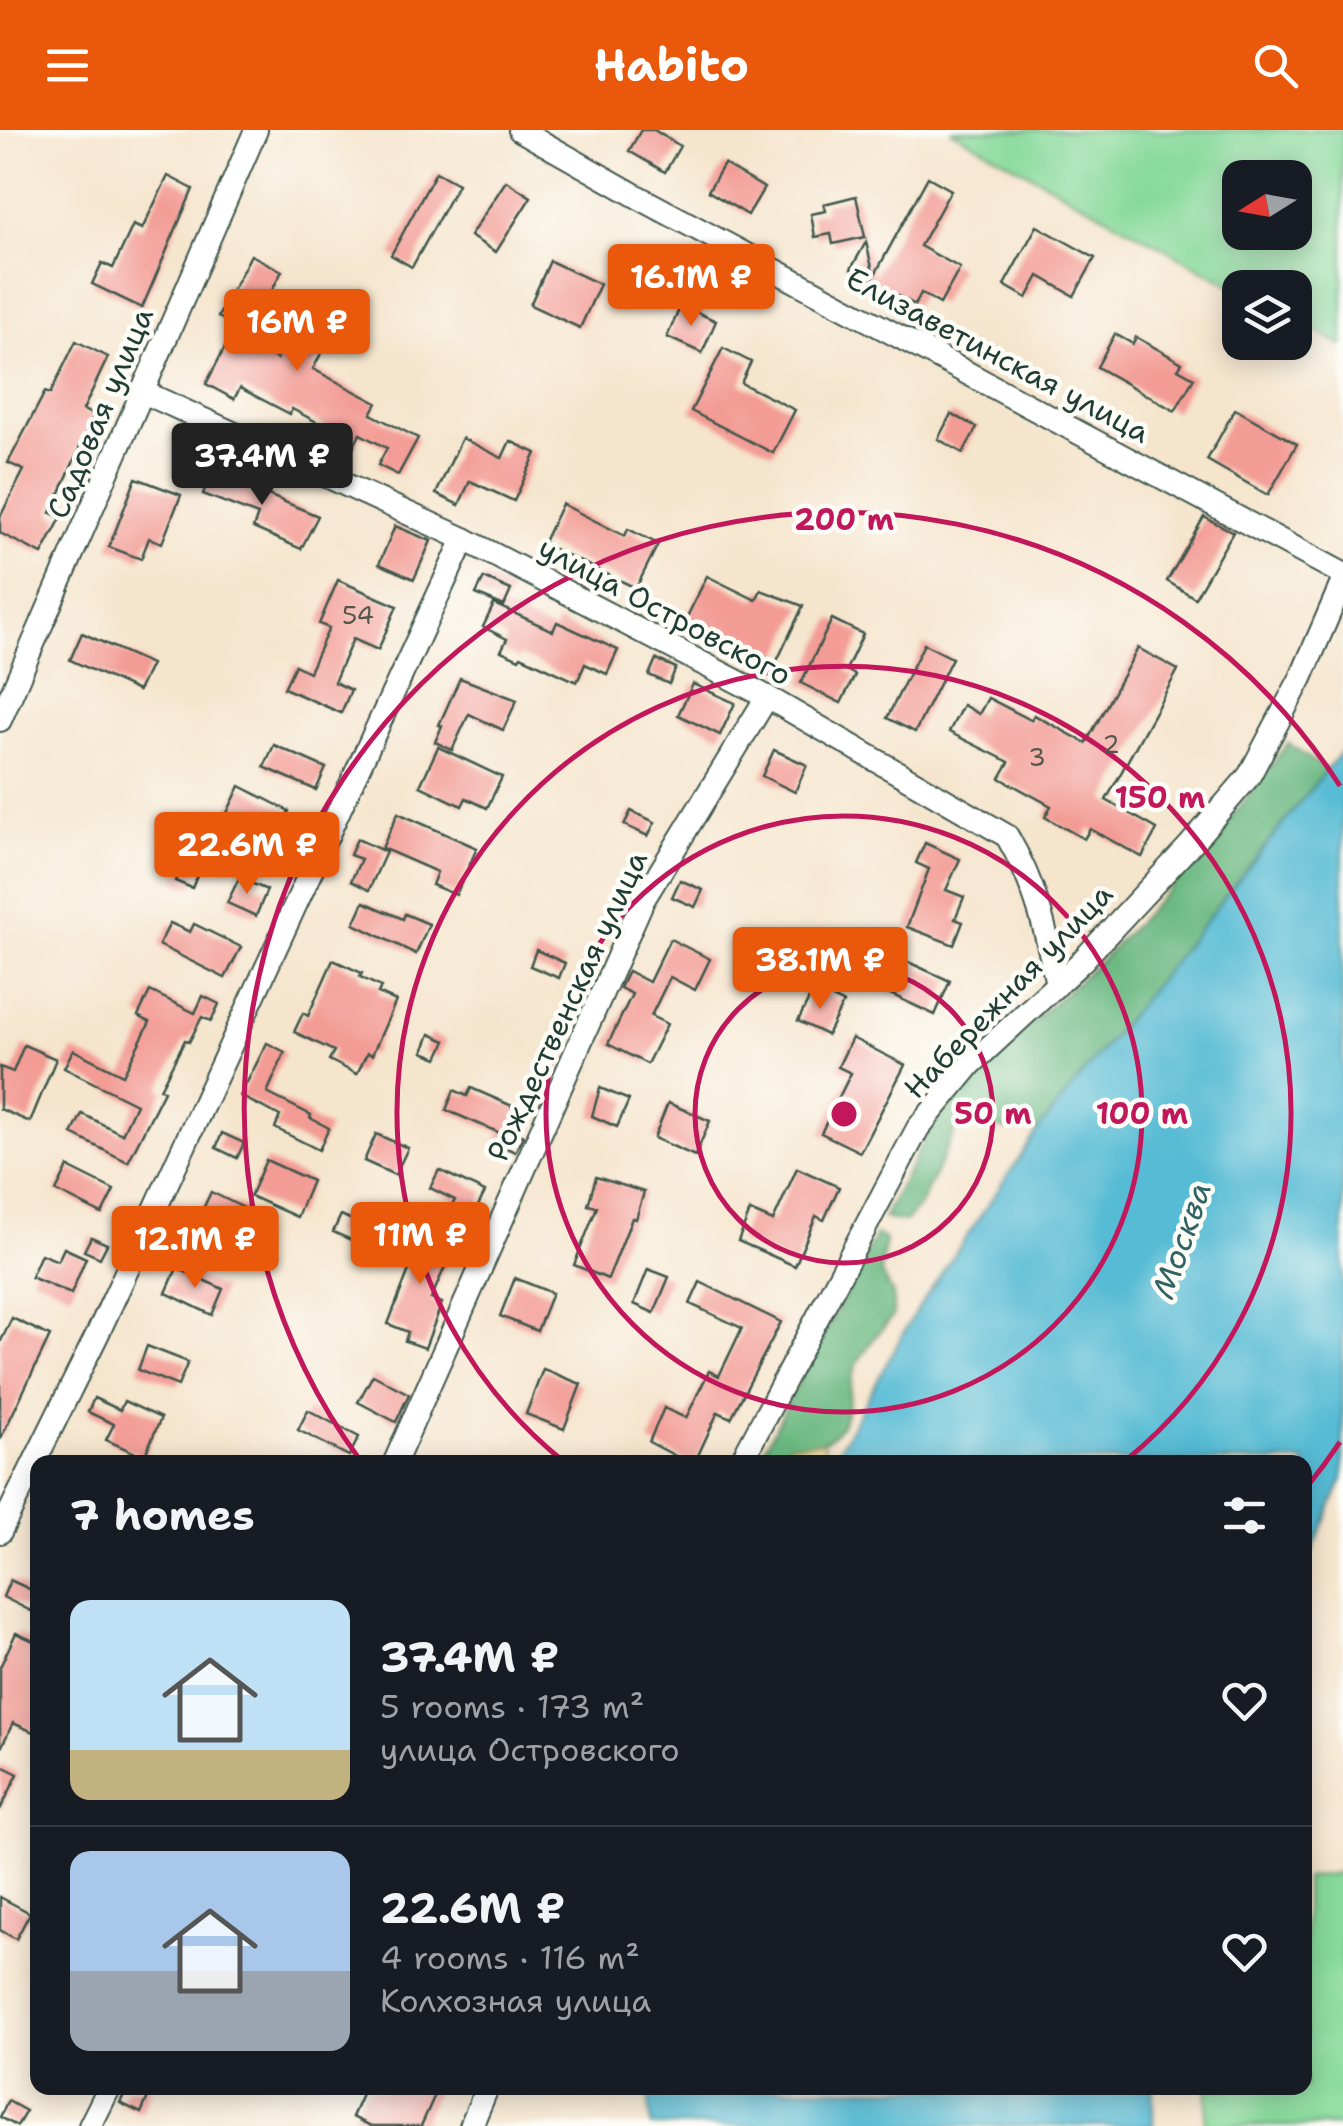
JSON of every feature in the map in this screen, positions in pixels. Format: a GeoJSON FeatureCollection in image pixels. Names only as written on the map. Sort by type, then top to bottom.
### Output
{"type":"FeatureCollection","features":[{"type":"Feature","properties":{"kind":"street","name":"Садовая улица"},"geometry":{"type":"LineString","coordinates":[[0,720],[256,130]]}},
{"type":"Feature","properties":{"kind":"street","name":"Елизаветинская улица"},"geometry":{"type":"LineString","coordinates":[[520,130],[1343,578]]}},
{"type":"Feature","properties":{"kind":"street","name":"улица Островского"},"geometry":{"type":"LineString","coordinates":[[141,391],[464,539],[767,697],[1007,836],[1043,913],[1057,986]]}},
{"type":"Feature","properties":{"kind":"street"},"geometry":{"type":"LineString","coordinates":[[38,1455],[98,1333],[464,539]]}},
{"type":"Feature","properties":{"kind":"street","name":"Набережная улица"},"geometry":{"type":"LineString","coordinates":[[745,1455],[918,1128],[972,1064],[1057,986],[1191,844],[1249,776],[1301,678],[1343,578]]}},
{"type":"Feature","properties":{"kind":"street","name":"Рождественская улица"},"geometry":{"type":"LineString","coordinates":[[398,1455],[643,900],[767,697]]}},
{"type":"Feature","properties":{"kind":"street"},"geometry":{"type":"LineString","coordinates":[[0,1532],[30,1471]]}},
{"type":"Feature","properties":{"kind":"street"},"geometry":{"type":"LineString","coordinates":[[90,2126],[106,2095]]}},
{"type":"Feature","properties":{"kind":"street"},"geometry":{"type":"LineString","coordinates":[[471,2126],[484,2095]]}},
{"type":"Feature","properties":{"kind":"green space"},"geometry":{"type":"Polygon","coordinates":[[[950,130],[1343,130],[1343,346],[1312,329],[1312,270],[1222,270],[1222,280],[950,130]]]}},
{"type":"Feature","properties":{"kind":"green space"},"geometry":{"type":"Polygon","coordinates":[[[1288,743],[1326,770],[1039,1129],[1009,1130],[962,1123],[920,1205],[905,1222],[883,1218],[933,1123],[978,1071],[1104,957],[1211,844],[1288,743]]]}},
{"type":"Feature","properties":{"kind":"green space"},"geometry":{"type":"Polygon","coordinates":[[[876,1235],[885,1239],[881,1273],[893,1294],[893,1316],[856,1367],[843,1422],[826,1440],[787,1448],[777,1455],[761,1455],[876,1235]]]}},
{"type":"Feature","properties":{"kind":"green space"},"geometry":{"type":"Polygon","coordinates":[[[1343,1872],[1343,2126],[1205,2126],[1207,2095],[1312,2095],[1312,1877],[1343,1872]]]}},
{"type":"Feature","properties":{"kind":"sand"},"geometry":{"type":"Polygon","coordinates":[[[823,1442],[825,1455],[778,1455],[790,1444],[823,1442]]]}},
{"type":"Feature","properties":{"kind":"water","name":"Москва"},"geometry":{"type":"Polygon","coordinates":[[[1343,749],[1343,1479],[1312,1552],[1312,1455],[836,1455],[913,1316],[1039,1129],[1343,749]]]}},
{"type":"Feature","properties":{"kind":"water"},"geometry":{"type":"Polygon","coordinates":[[[649,2095],[1153,2095],[1153,2126],[651,2126],[649,2095]]]}},
{"type":"Feature","properties":{"kind":"building"},"geometry":{"type":"Polygon","coordinates":[[[641,130],[654,130],[680,146],[665,172],[629,151],[641,130]]]}},
{"type":"Feature","properties":{"kind":"building"},"geometry":{"type":"Polygon","coordinates":[[[724,164],[764,188],[748,215],[708,191],[724,164]]]}},
{"type":"Feature","properties":{"kind":"building"},"geometry":{"type":"Polygon","coordinates":[[[436,172],[458,184],[412,267],[391,255],[436,172]]]}},
{"type":"Feature","properties":{"kind":"building"},"geometry":{"type":"Polygon","coordinates":[[[168,176],[193,189],[142,308],[92,284],[102,263],[113,268],[133,225],[142,229],[168,176]]]}},
{"type":"Feature","properties":{"kind":"building"},"geometry":{"type":"Polygon","coordinates":[[[928,177],[951,190],[920,246],[960,268],[940,304],[921,293],[915,305],[851,269],[866,242],[874,276],[928,177]]]}},
{"type":"Feature","properties":{"kind":"building"},"geometry":{"type":"Polygon","coordinates":[[[506,181],[531,197],[496,252],[470,236],[506,181]]]}},
{"type":"Feature","properties":{"kind":"building"},"geometry":{"type":"Polygon","coordinates":[[[856,196],[865,237],[833,244],[831,234],[815,237],[811,214],[826,211],[824,204],[856,196]]]}},
{"type":"Feature","properties":{"kind":"building"},"geometry":{"type":"Polygon","coordinates":[[[1037,226],[1095,258],[1074,296],[1039,276],[1027,298],[1004,285],[1037,226]]]}},
{"type":"Feature","properties":{"kind":"building"},"geometry":{"type":"Polygon","coordinates":[[[251,255],[282,271],[245,342],[277,359],[292,329],[325,346],[313,369],[377,403],[371,414],[418,438],[398,475],[378,465],[387,448],[360,434],[353,448],[329,436],[332,430],[292,409],[290,414],[240,388],[234,399],[206,384],[236,326],[218,317],[251,255]]]}},
{"type":"Feature","properties":{"kind":"building"},"geometry":{"type":"Polygon","coordinates":[[[550,261],[600,284],[580,328],[530,305],[550,261]]]}},
{"type":"Feature","properties":{"kind":"building"},"geometry":{"type":"Polygon","coordinates":[[[681,305],[716,321],[702,353],[667,337],[681,305]]]}},
{"type":"Feature","properties":{"kind":"building"},"geometry":{"type":"Polygon","coordinates":[[[1115,334],[1133,344],[1136,337],[1182,363],[1178,369],[1194,378],[1175,411],[1097,367],[1115,334]]]}},
{"type":"Feature","properties":{"kind":"building"},"geometry":{"type":"Polygon","coordinates":[[[76,341],[108,357],[83,410],[94,415],[51,513],[61,518],[42,554],[0,533],[0,517],[24,470],[8,463],[45,392],[50,394],[76,341]]]}},
{"type":"Feature","properties":{"kind":"building"},"geometry":{"type":"Polygon","coordinates":[[[723,348],[751,362],[741,383],[795,410],[773,453],[691,411],[723,348]]]}},
{"type":"Feature","properties":{"kind":"building"},"geometry":{"type":"Polygon","coordinates":[[[1235,409],[1297,444],[1268,495],[1207,460],[1235,409]]]}},
{"type":"Feature","properties":{"kind":"building"},"geometry":{"type":"Polygon","coordinates":[[[951,414],[977,427],[963,453],[938,439],[951,414]]]}},
{"type":"Feature","properties":{"kind":"building"},"geometry":{"type":"Polygon","coordinates":[[[462,438],[502,458],[510,441],[536,453],[514,501],[470,481],[459,505],[436,494],[462,438]]]}},
{"type":"Feature","properties":{"kind":"building"},"geometry":{"type":"Polygon","coordinates":[[[213,467],[244,479],[242,484],[318,516],[301,549],[253,528],[258,515],[203,494],[213,467]]]}},
{"type":"Feature","properties":{"kind":"building"},"geometry":{"type":"Polygon","coordinates":[[[136,478],[181,495],[162,543],[149,538],[141,559],[109,547],[136,478]]]}},
{"type":"Feature","properties":{"kind":"building"},"geometry":{"type":"Polygon","coordinates":[[[562,504],[625,536],[628,529],[658,544],[636,588],[543,544],[562,504]]]}},
{"type":"Feature","properties":{"kind":"building"},"geometry":{"type":"Polygon","coordinates":[[[1204,517],[1233,532],[1195,598],[1167,581],[1204,517]]]}},
{"type":"Feature","properties":{"kind":"building"},"geometry":{"type":"Polygon","coordinates":[[[395,526],[431,541],[414,579],[379,564],[395,526]]]}},
{"type":"Feature","properties":{"kind":"building"},"geometry":{"type":"Polygon","coordinates":[[[707,576],[756,600],[761,590],[803,606],[776,663],[686,619],[707,576]]]}},
{"type":"Feature","properties":{"kind":"building"},"geometry":{"type":"Polygon","coordinates":[[[484,578],[511,590],[504,606],[476,594],[484,578]]]}},
{"type":"Feature","properties":{"kind":"building"},"geometry":{"type":"Polygon","coordinates":[[[338,580],[397,606],[378,650],[353,639],[334,682],[351,690],[341,713],[284,688],[295,665],[309,672],[329,628],[319,624],[338,580]]]}},
{"type":"Feature","properties":{"kind":"building"},"geometry":{"type":"Polygon","coordinates":[[[494,604],[553,631],[557,622],[618,650],[607,674],[585,664],[577,682],[501,651],[507,639],[483,627],[494,604]]]}},
{"type":"Feature","properties":{"kind":"building"},"geometry":{"type":"Polygon","coordinates":[[[832,619],[863,634],[846,670],[855,675],[841,703],[801,683],[832,619]]]}},
{"type":"Feature","properties":{"kind":"building"},"geometry":{"type":"Polygon","coordinates":[[[82,633],[151,664],[138,691],[70,660],[82,633]]]}},
{"type":"Feature","properties":{"kind":"building"},"geometry":{"type":"Polygon","coordinates":[[[924,644],[952,658],[915,732],[887,718],[924,644]]]}},
{"type":"Feature","properties":{"kind":"building"},"geometry":{"type":"Polygon","coordinates":[[[1138,648],[1178,670],[1106,800],[1157,829],[1142,857],[1090,829],[1084,839],[1045,817],[1051,806],[1000,778],[1009,762],[949,732],[963,705],[979,714],[988,698],[1031,720],[1034,715],[1086,743],[1138,648]]]}},
{"type":"Feature","properties":{"kind":"building"},"geometry":{"type":"Polygon","coordinates":[[[656,659],[676,668],[669,684],[649,675],[656,659]]]}},
{"type":"Feature","properties":{"kind":"building"},"geometry":{"type":"Polygon","coordinates":[[[460,678],[517,700],[503,730],[469,714],[452,750],[435,742],[460,678]]]}},
{"type":"Feature","properties":{"kind":"building"},"geometry":{"type":"Polygon","coordinates":[[[693,684],[735,703],[720,735],[678,715],[693,684]]]}},
{"type":"Feature","properties":{"kind":"building"},"geometry":{"type":"Polygon","coordinates":[[[274,745],[326,768],[316,790],[264,767],[274,745]]]}},
{"type":"Feature","properties":{"kind":"building"},"geometry":{"type":"Polygon","coordinates":[[[438,747],[502,777],[487,808],[466,798],[462,806],[420,786],[438,747]]]}},
{"type":"Feature","properties":{"kind":"building"},"geometry":{"type":"Polygon","coordinates":[[[774,750],[807,765],[795,792],[762,776],[774,750]]]}},
{"type":"Feature","properties":{"kind":"building"},"geometry":{"type":"Polygon","coordinates":[[[240,786],[289,811],[275,839],[226,815],[240,786]]]}},
{"type":"Feature","properties":{"kind":"building"},"geometry":{"type":"Polygon","coordinates":[[[631,811],[655,822],[648,836],[624,825],[631,811]]]}},
{"type":"Feature","properties":{"kind":"building"},"geometry":{"type":"Polygon","coordinates":[[[398,813],[477,848],[456,895],[432,885],[437,872],[382,848],[398,813]]]}},
{"type":"Feature","properties":{"kind":"building"},"geometry":{"type":"Polygon","coordinates":[[[195,837],[236,855],[229,870],[204,859],[192,888],[175,881],[195,837]]]}},
{"type":"Feature","properties":{"kind":"building"},"geometry":{"type":"Polygon","coordinates":[[[357,839],[386,852],[369,890],[351,881],[361,859],[350,855],[357,839]]]}},
{"type":"Feature","properties":{"kind":"building"},"geometry":{"type":"Polygon","coordinates":[[[925,843],[960,859],[946,890],[964,897],[955,919],[963,922],[954,945],[907,927],[929,869],[916,863],[925,843]]]}},
{"type":"Feature","properties":{"kind":"building"},"geometry":{"type":"Polygon","coordinates":[[[239,878],[267,890],[256,916],[227,903],[239,878]]]}},
{"type":"Feature","properties":{"kind":"building"},"geometry":{"type":"Polygon","coordinates":[[[680,880],[703,890],[695,907],[672,897],[680,880]]]}},
{"type":"Feature","properties":{"kind":"building"},"geometry":{"type":"Polygon","coordinates":[[[364,902],[403,919],[405,914],[429,924],[416,954],[354,924],[364,902]]]}},
{"type":"Feature","properties":{"kind":"building"},"geometry":{"type":"Polygon","coordinates":[[[170,923],[190,932],[194,924],[241,947],[225,978],[159,945],[170,923]]]}},
{"type":"Feature","properties":{"kind":"building"},"geometry":{"type":"Polygon","coordinates":[[[670,939],[710,959],[695,990],[670,977],[651,1016],[667,1024],[647,1064],[608,1044],[632,994],[620,988],[628,971],[649,982],[670,939]]]}},
{"type":"Feature","properties":{"kind":"building"},"geometry":{"type":"Polygon","coordinates":[[[536,950],[565,963],[559,978],[530,966],[536,950]]]}},
{"type":"Feature","properties":{"kind":"building"},"geometry":{"type":"Polygon","coordinates":[[[886,952],[950,981],[935,1015],[871,985],[886,952]]]}},
{"type":"Feature","properties":{"kind":"building"},"geometry":{"type":"Polygon","coordinates":[[[333,960],[362,973],[360,977],[381,987],[378,993],[396,1001],[372,1055],[367,1053],[357,1074],[329,1060],[334,1051],[294,1032],[303,1013],[308,1016],[333,960]]]}},
{"type":"Feature","properties":{"kind":"building"},"geometry":{"type":"Polygon","coordinates":[[[814,989],[843,1003],[827,1035],[798,1021],[814,989]]]}},
{"type":"Feature","properties":{"kind":"building"},"geometry":{"type":"Polygon","coordinates":[[[150,991],[195,1013],[203,996],[219,1004],[211,1021],[202,1017],[189,1042],[185,1040],[128,1162],[72,1134],[82,1114],[122,1134],[136,1104],[64,1068],[73,1050],[123,1075],[150,1022],[138,1016],[150,991]]]}},
{"type":"Feature","properties":{"kind":"building"},"geometry":{"type":"Polygon","coordinates":[[[430,1034],[446,1041],[438,1058],[423,1052],[430,1034]]]}},
{"type":"Feature","properties":{"kind":"building"},"geometry":{"type":"Polygon","coordinates":[[[852,1038],[905,1065],[860,1152],[821,1133],[851,1073],[838,1067],[852,1038]]]}},
{"type":"Feature","properties":{"kind":"building"},"geometry":{"type":"Polygon","coordinates":[[[267,1043],[285,1052],[267,1093],[329,1128],[319,1150],[275,1128],[280,1116],[240,1096],[267,1043]]]}},
{"type":"Feature","properties":{"kind":"building"},"geometry":{"type":"Polygon","coordinates":[[[24,1045],[56,1059],[30,1122],[0,1109],[0,1067],[13,1072],[24,1045]]]}},
{"type":"Feature","properties":{"kind":"building"},"geometry":{"type":"Polygon","coordinates":[[[471,1088],[519,1109],[510,1130],[523,1136],[515,1152],[496,1143],[500,1133],[446,1110],[454,1090],[467,1096],[471,1088]]]}},
{"type":"Feature","properties":{"kind":"building"},"geometry":{"type":"Polygon","coordinates":[[[600,1088],[629,1100],[617,1127],[592,1116],[600,1088]]]}},
{"type":"Feature","properties":{"kind":"building"},"geometry":{"type":"Polygon","coordinates":[[[668,1103],[710,1121],[695,1156],[654,1138],[668,1103]]]}},
{"type":"Feature","properties":{"kind":"building"},"geometry":{"type":"Polygon","coordinates":[[[222,1133],[244,1143],[237,1158],[216,1148],[222,1133]]]}},
{"type":"Feature","properties":{"kind":"building"},"geometry":{"type":"Polygon","coordinates":[[[376,1134],[408,1148],[395,1175],[364,1161],[376,1134]]]}},
{"type":"Feature","properties":{"kind":"building"},"geometry":{"type":"Polygon","coordinates":[[[266,1160],[312,1181],[297,1217],[250,1196],[266,1160]]]}},
{"type":"Feature","properties":{"kind":"building"},"geometry":{"type":"Polygon","coordinates":[[[68,1167],[114,1190],[102,1214],[56,1191],[68,1167]]]}},
{"type":"Feature","properties":{"kind":"building"},"geometry":{"type":"Polygon","coordinates":[[[797,1168],[839,1187],[824,1220],[816,1216],[795,1266],[738,1241],[750,1211],[773,1221],[797,1168]]]}},
{"type":"Feature","properties":{"kind":"building"},"geometry":{"type":"Polygon","coordinates":[[[439,1170],[485,1192],[472,1218],[451,1207],[455,1200],[430,1188],[439,1170]]]}},
{"type":"Feature","properties":{"kind":"building"},"geometry":{"type":"Polygon","coordinates":[[[596,1177],[644,1192],[608,1279],[574,1265],[597,1207],[588,1205],[596,1177]]]}},
{"type":"Feature","properties":{"kind":"building"},"geometry":{"type":"Polygon","coordinates":[[[211,1192],[248,1210],[226,1256],[189,1238],[211,1192]]]}},
{"type":"Feature","properties":{"kind":"building"},"geometry":{"type":"Polygon","coordinates":[[[341,1215],[367,1227],[360,1244],[333,1232],[341,1215]]]}},
{"type":"Feature","properties":{"kind":"building"},"geometry":{"type":"Polygon","coordinates":[[[408,1228],[453,1248],[431,1299],[442,1303],[425,1348],[405,1341],[408,1332],[388,1324],[412,1262],[396,1256],[408,1228]]]}},
{"type":"Feature","properties":{"kind":"building"},"geometry":{"type":"Polygon","coordinates":[[[91,1237],[107,1244],[100,1258],[84,1251],[91,1237]]]}},
{"type":"Feature","properties":{"kind":"building"},"geometry":{"type":"Polygon","coordinates":[[[64,1248],[86,1258],[71,1294],[31,1277],[41,1254],[58,1261],[64,1248]]]}},
{"type":"Feature","properties":{"kind":"building"},"geometry":{"type":"Polygon","coordinates":[[[177,1268],[223,1289],[212,1315],[166,1293],[177,1268]]]}},
{"type":"Feature","properties":{"kind":"building"},"geometry":{"type":"Polygon","coordinates":[[[648,1269],[669,1277],[654,1313],[634,1304],[648,1269]]]}},
{"type":"Feature","properties":{"kind":"building"},"geometry":{"type":"Polygon","coordinates":[[[515,1278],[552,1293],[537,1331],[500,1316],[515,1278]]]}},
{"type":"Feature","properties":{"kind":"building"},"geometry":{"type":"Polygon","coordinates":[[[700,1282],[781,1322],[731,1418],[718,1412],[698,1455],[674,1455],[649,1442],[664,1408],[686,1418],[709,1371],[719,1376],[742,1328],[690,1304],[700,1282]]]}},
{"type":"Feature","properties":{"kind":"building"},"geometry":{"type":"Polygon","coordinates":[[[12,1318],[50,1336],[0,1440],[0,1343],[12,1318]]]}},
{"type":"Feature","properties":{"kind":"building"},"geometry":{"type":"Polygon","coordinates":[[[147,1346],[188,1362],[178,1386],[138,1370],[147,1346]]]}},
{"type":"Feature","properties":{"kind":"building"},"geometry":{"type":"Polygon","coordinates":[[[543,1369],[581,1384],[564,1429],[526,1414],[543,1369]]]}},
{"type":"Feature","properties":{"kind":"building"},"geometry":{"type":"Polygon","coordinates":[[[373,1375],[409,1394],[396,1422],[358,1402],[373,1375]]]}},
{"type":"Feature","properties":{"kind":"building"},"geometry":{"type":"Polygon","coordinates":[[[94,1398],[120,1410],[124,1401],[161,1418],[145,1455],[140,1455],[106,1440],[114,1424],[88,1412],[94,1398]]]}},
{"type":"Feature","properties":{"kind":"building"},"geometry":{"type":"Polygon","coordinates":[[[308,1410],[359,1437],[347,1455],[298,1430],[308,1410]]]}},
{"type":"Feature","properties":{"kind":"building"},"geometry":{"type":"Polygon","coordinates":[[[10,1580],[30,1589],[30,1610],[3,1597],[10,1580]]]}},
{"type":"Feature","properties":{"kind":"building"},"geometry":{"type":"Polygon","coordinates":[[[16,1633],[30,1639],[30,1731],[13,1723],[0,1750],[0,1667],[16,1633]]]}},
{"type":"Feature","properties":{"kind":"building"},"geometry":{"type":"Polygon","coordinates":[[[0,1765],[18,1774],[0,1810],[0,1765]]]}},
{"type":"Feature","properties":{"kind":"building"},"geometry":{"type":"Polygon","coordinates":[[[0,1897],[30,1913],[16,1939],[0,1930],[0,1897]]]}},
{"type":"Feature","properties":{"kind":"building"},"geometry":{"type":"Polygon","coordinates":[[[124,2095],[149,2095],[141,2113],[120,2103],[124,2095]]]}},
{"type":"Feature","properties":{"kind":"building"},"geometry":{"type":"Polygon","coordinates":[[[362,2095],[435,2095],[421,2126],[371,2126],[352,2117],[362,2095]]]}},
{"type":"Feature","properties":{"kind":"building"},"geometry":{"type":"Polygon","coordinates":[[[8,2101],[26,2111],[17,2126],[0,2117],[8,2101]]]}}]}
